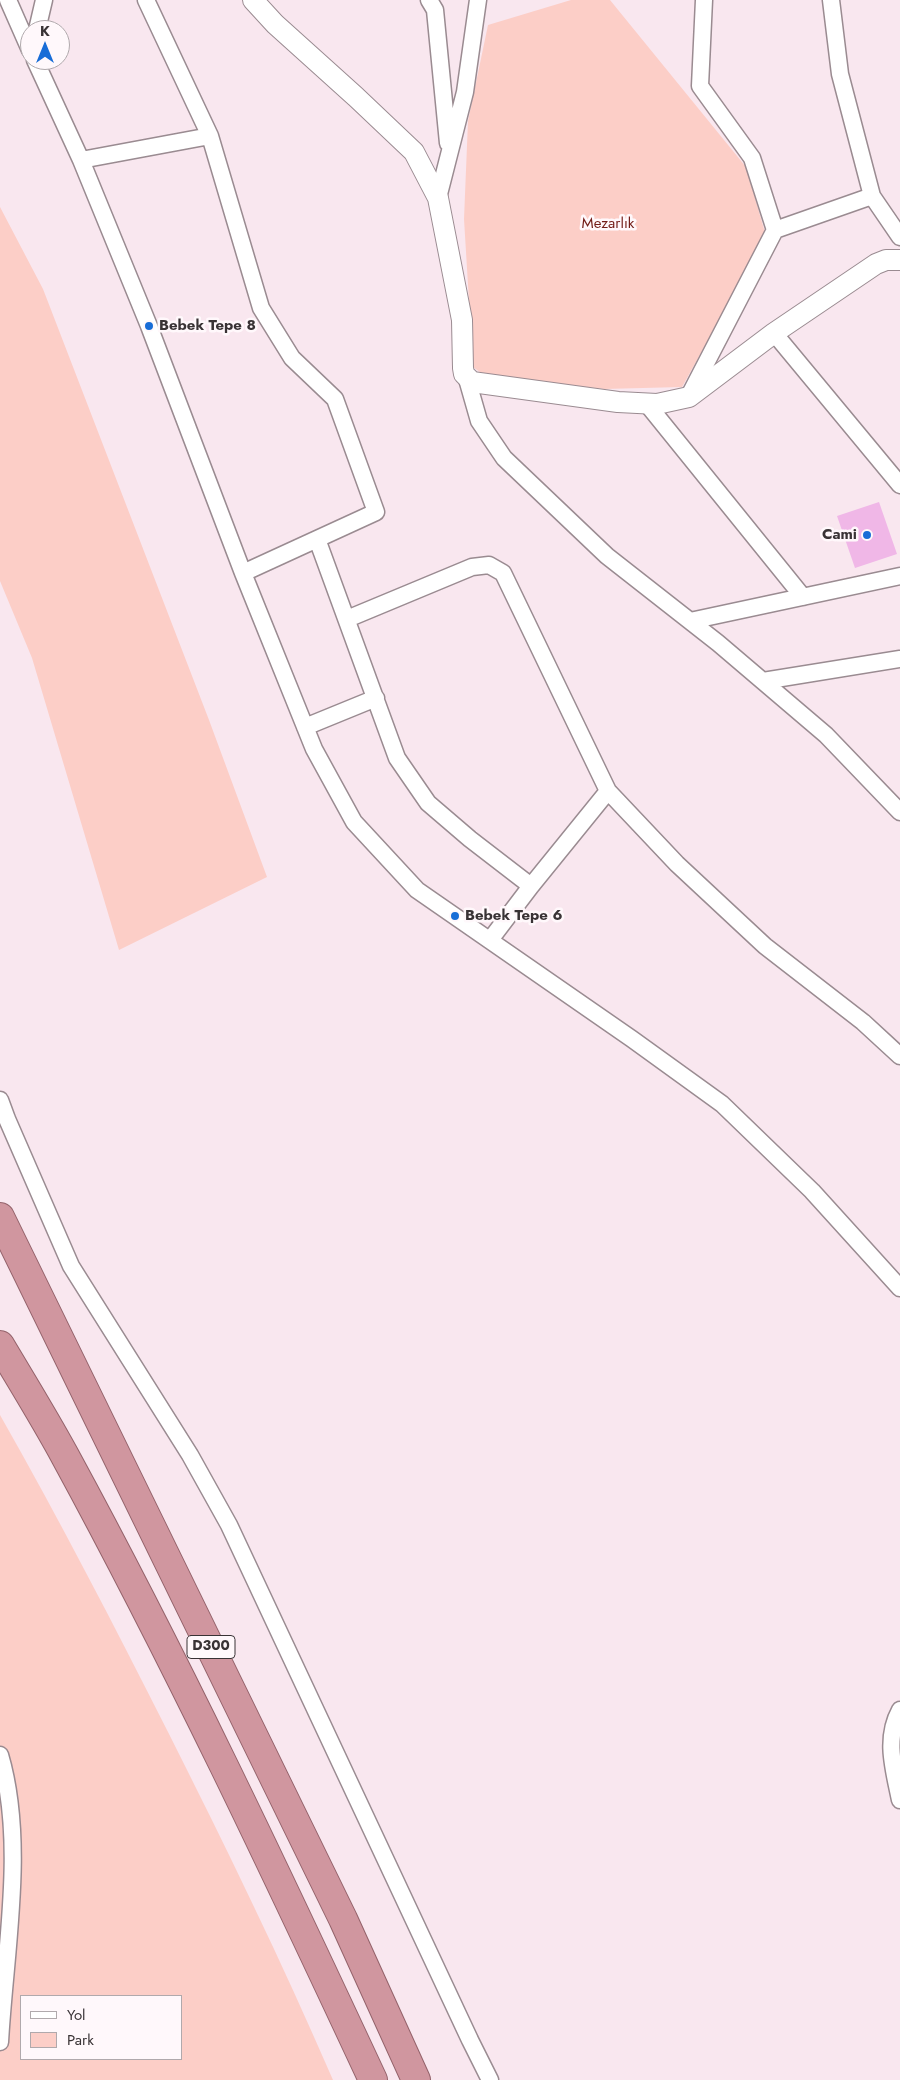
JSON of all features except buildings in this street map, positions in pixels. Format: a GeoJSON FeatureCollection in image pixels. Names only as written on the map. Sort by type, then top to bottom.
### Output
{"type":"FeatureCollection","features":[{"type":"Feature","properties":{"kind":"highway","name":"D300"},"geometry":{"type":"LineString","coordinates":[[0,1217],[343,1918],[416,2080]]}},
{"type":"Feature","properties":{"kind":"highway","name":"D300"},"geometry":{"type":"LineString","coordinates":[[0,1345],[64,1455],[153,1623],[307,1938],[373,2080]]}},
{"type":"Feature","properties":{"kind":"street"},"geometry":{"type":"LineString","coordinates":[[8,0],[20,27]]}},
{"type":"Feature","properties":{"kind":"street"},"geometry":{"type":"LineString","coordinates":[[39,20],[44,0]]}},
{"type":"Feature","properties":{"kind":"street"},"geometry":{"type":"LineString","coordinates":[[146,0],[210,136],[261,308],[292,358],[335,399],[376,512],[243,573]]}},
{"type":"Feature","properties":{"kind":"street"},"geometry":{"type":"LineString","coordinates":[[253,0],[275,24],[414,152],[438,198],[462,320],[463,368],[468,379],[479,421],[504,458],[607,556],[690,621],[826,735],[900,812]]}},
{"type":"Feature","properties":{"kind":"street"},"geometry":{"type":"LineString","coordinates":[[429,0],[435,10],[449,156]]}},
{"type":"Feature","properties":{"kind":"street"},"geometry":{"type":"LineString","coordinates":[[438,198],[465,92],[478,0]]}},
{"type":"Feature","properties":{"kind":"street"},"geometry":{"type":"LineString","coordinates":[[704,0],[700,86],[752,158],[775,230]]}},
{"type":"Feature","properties":{"kind":"street"},"geometry":{"type":"LineString","coordinates":[[830,0],[840,74],[872,196],[900,238]]}},
{"type":"Feature","properties":{"kind":"street"},"geometry":{"type":"LineString","coordinates":[[40,70],[81,160],[149,326],[243,573],[314,750],[354,822],[417,890],[722,1104],[812,1191],[900,1288]]}},
{"type":"Feature","properties":{"kind":"street"},"geometry":{"type":"LineString","coordinates":[[81,160],[210,136]]}},
{"type":"Feature","properties":{"kind":"street"},"geometry":{"type":"LineString","coordinates":[[689,397],[775,230],[872,196]]}},
{"type":"Feature","properties":{"kind":"street"},"geometry":{"type":"LineString","coordinates":[[468,379],[478,384],[618,402],[657,404],[689,397],[774,333],[876,264],[899,256]]}},
{"type":"Feature","properties":{"kind":"street"},"geometry":{"type":"LineString","coordinates":[[774,333],[900,484]]}},
{"type":"Feature","properties":{"kind":"street"},"geometry":{"type":"LineString","coordinates":[[648,404],[803,597]]}},
{"type":"Feature","properties":{"kind":"street"},"geometry":{"type":"LineString","coordinates":[[318,539],[398,758],[428,803],[470,839],[531,886]]}},
{"type":"Feature","properties":{"kind":"street"},"geometry":{"type":"LineString","coordinates":[[347,619],[472,567],[480,565],[496,568],[508,580],[608,791],[677,864],[765,946],[863,1022],[900,1056]]}},
{"type":"Feature","properties":{"kind":"street"},"geometry":{"type":"LineString","coordinates":[[690,621],[900,576]]}},
{"type":"Feature","properties":{"kind":"street"},"geometry":{"type":"LineString","coordinates":[[763,681],[900,659]]}},
{"type":"Feature","properties":{"kind":"street"},"geometry":{"type":"LineString","coordinates":[[305,727],[376,698]]}},
{"type":"Feature","properties":{"kind":"street"},"geometry":{"type":"LineString","coordinates":[[490,940],[608,791]]}},
{"type":"Feature","properties":{"kind":"street"},"geometry":{"type":"LineString","coordinates":[[0,1100],[6,1119],[71,1266],[190,1455],[229,1525],[490,2080]]}},
{"type":"Feature","properties":{"kind":"street"},"geometry":{"type":"LineString","coordinates":[[900,1710],[891,1733],[891,1755],[900,1800]]}},
{"type":"Feature","properties":{"kind":"street"},"geometry":{"type":"LineString","coordinates":[[0,1755],[10,1810],[13,1852],[0,2042]]}},
{"type":"Feature","properties":{"kind":"green space","name":"Mezarlık"},"geometry":{"type":"Polygon","coordinates":[[[571,0],[610,0],[746,167],[766,236],[682,387],[604,389],[484,375],[473,367],[464,219],[468,121],[488,25],[571,0]]]}},
{"type":"Feature","properties":{"kind":"green space"},"geometry":{"type":"Polygon","coordinates":[[[0,207],[43,289],[209,720],[267,877],[119,950],[32,658],[0,581],[0,207]]]}},
{"type":"Feature","properties":{"kind":"green space"},"geometry":{"type":"Polygon","coordinates":[[[0,1415],[86,1572],[190,1775],[274,1948],[333,2080],[0,2080],[0,1415]]]}},
{"type":"Feature","properties":{"kind":"place","name":"Bebek Tepe 8"},"geometry":{"type":"Point","coordinates":[149,326]}},
{"type":"Feature","properties":{"kind":"place","name":"Cami"},"geometry":{"type":"Point","coordinates":[867,535]}},
{"type":"Feature","properties":{"kind":"place","name":"Bebek Tepe 6"},"geometry":{"type":"Point","coordinates":[455,916]}}]}
